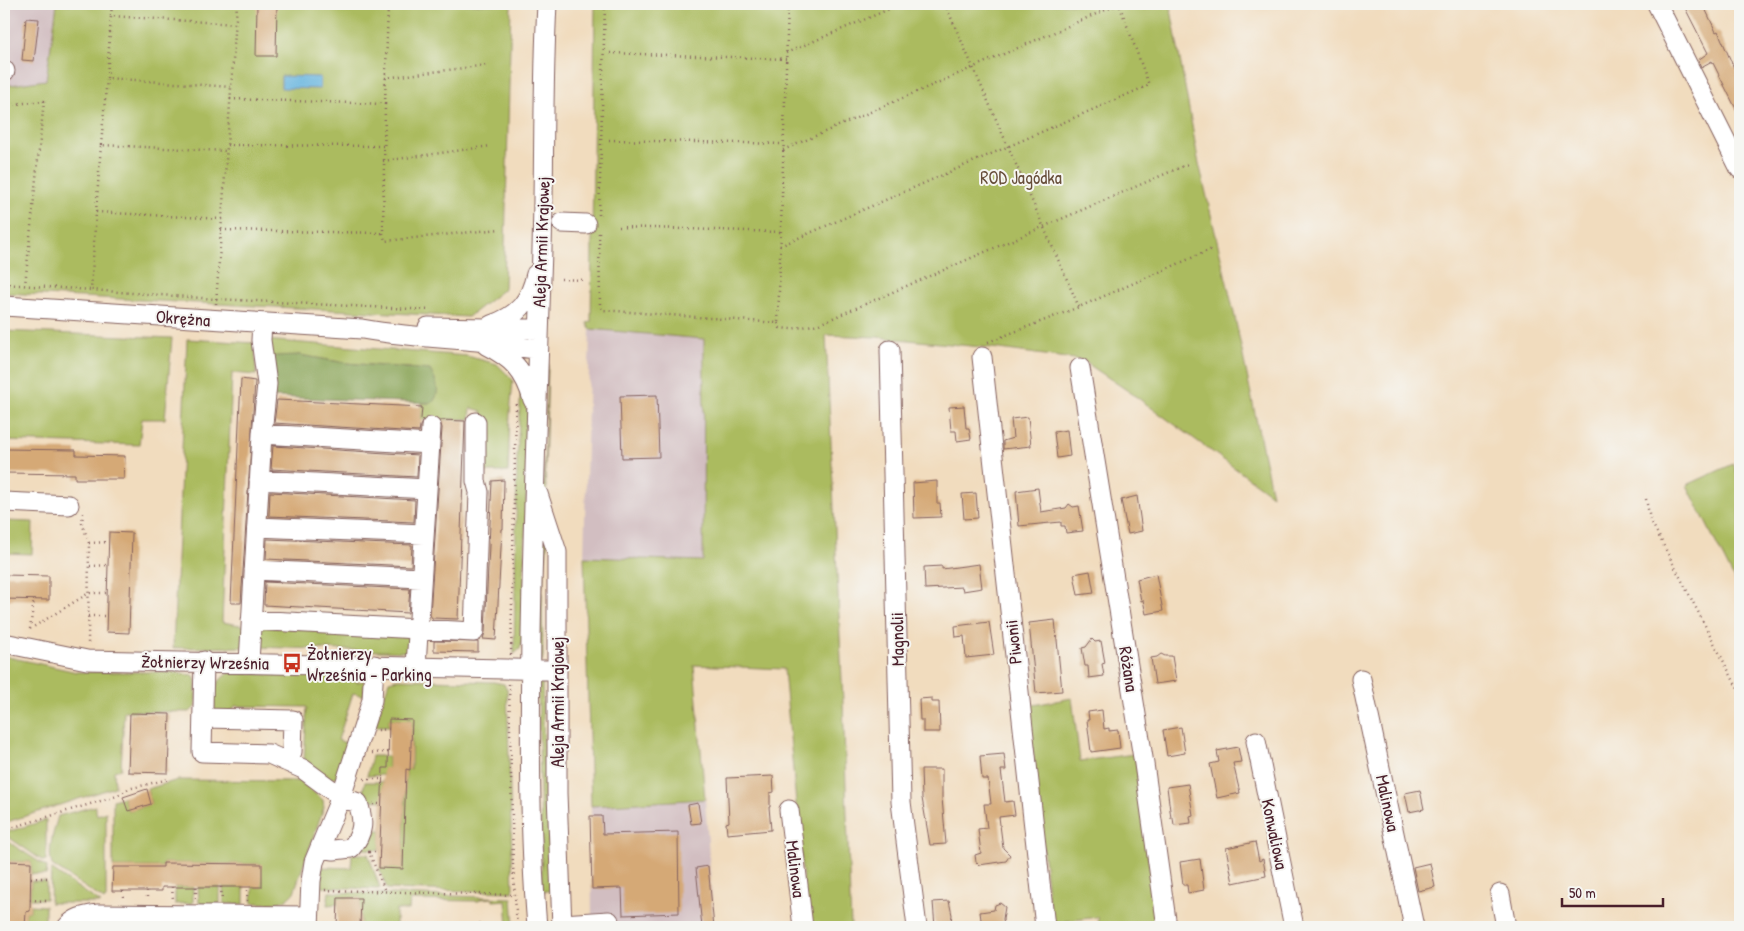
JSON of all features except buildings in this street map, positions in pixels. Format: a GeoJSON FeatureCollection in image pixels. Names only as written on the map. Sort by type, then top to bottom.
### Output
{"type":"FeatureCollection","features":[{"type":"Feature","properties":{"kind":"street","name":"Aleja Armii Krajowej"},"geometry":{"type":"LineString","coordinates":[[536,927],[530,791],[533,480],[542,251],[544,57],[547,4]]}},
{"type":"Feature","properties":{"kind":"street"},"geometry":{"type":"LineString","coordinates":[[1657,4],[1740,169]]}},
{"type":"Feature","properties":{"kind":"street"},"geometry":{"type":"LineString","coordinates":[[562,223],[586,224]]}},
{"type":"Feature","properties":{"kind":"street"},"geometry":{"type":"LineString","coordinates":[[536,413],[530,389],[520,370],[481,334],[520,309],[534,285],[542,251]]}},
{"type":"Feature","properties":{"kind":"street","name":"Okrężna"},"geometry":{"type":"LineString","coordinates":[[4,306],[362,329],[436,339],[481,334],[538,339]]}},
{"type":"Feature","properties":{"kind":"street"},"geometry":{"type":"LineString","coordinates":[[249,662],[266,384],[261,340],[262,323]]}},
{"type":"Feature","properties":{"kind":"street","name":"Magnolii"},"geometry":{"type":"LineString","coordinates":[[890,350],[901,802],[917,927]]}},
{"type":"Feature","properties":{"kind":"street","name":"Piwonii"},"geometry":{"type":"LineString","coordinates":[[985,350],[1044,927]]}},
{"type":"Feature","properties":{"kind":"street","name":"Różana"},"geometry":{"type":"LineString","coordinates":[[1080,368],[1142,754],[1167,927]]}},
{"type":"Feature","properties":{"kind":"street"},"geometry":{"type":"LineString","coordinates":[[251,620],[474,632],[479,492],[476,481],[476,422]]}},
{"type":"Feature","properties":{"kind":"street"},"geometry":{"type":"LineString","coordinates":[[262,434],[430,436],[416,666]]}},
{"type":"Feature","properties":{"kind":"street"},"geometry":{"type":"LineString","coordinates":[[259,480],[427,488]]}},
{"type":"Feature","properties":{"kind":"street","name":"Aleja Armii Krajowej"},"geometry":{"type":"LineString","coordinates":[[533,480],[557,552],[558,829],[562,926]]}},
{"type":"Feature","properties":{"kind":"street"},"geometry":{"type":"LineString","coordinates":[[4,502],[76,505]]}},
{"type":"Feature","properties":{"kind":"street"},"geometry":{"type":"LineString","coordinates":[[257,527],[424,534]]}},
{"type":"Feature","properties":{"kind":"street"},"geometry":{"type":"LineString","coordinates":[[254,570],[421,578]]}},
{"type":"Feature","properties":{"kind":"street","name":"Żołnierzy Września"},"geometry":{"type":"LineString","coordinates":[[4,643],[87,660],[557,670]]}},
{"type":"Feature","properties":{"kind":"street"},"geometry":{"type":"LineString","coordinates":[[204,662],[202,752],[269,754],[303,769],[349,800],[363,817],[358,839],[362,848],[334,850],[320,848]]}},
{"type":"Feature","properties":{"kind":"street"},"geometry":{"type":"LineString","coordinates":[[67,927],[71,922],[80,917],[97,914],[309,921],[310,889],[314,862],[320,848],[349,800],[372,700],[374,665]]}},
{"type":"Feature","properties":{"kind":"street","name":"Malinowa"},"geometry":{"type":"LineString","coordinates":[[1361,679],[1414,927]]}},
{"type":"Feature","properties":{"kind":"street"},"geometry":{"type":"LineString","coordinates":[[204,718],[293,720],[292,752],[285,761]]}},
{"type":"Feature","properties":{"kind":"street","name":"Konwaliowa"},"geometry":{"type":"LineString","coordinates":[[1256,741],[1294,927]]}},
{"type":"Feature","properties":{"kind":"street","name":"Malinowa"},"geometry":{"type":"LineString","coordinates":[[789,810],[803,927]]}},
{"type":"Feature","properties":{"kind":"street"},"geometry":{"type":"LineString","coordinates":[[1500,894],[1506,927]]}},
{"type":"Feature","properties":{"kind":"street"},"geometry":{"type":"LineString","coordinates":[[562,926],[609,921]]}},
{"type":"Feature","properties":{"kind":"path"},"geometry":{"type":"LineString","coordinates":[[91,290],[112,4]]}},
{"type":"Feature","properties":{"kind":"path"},"geometry":{"type":"LineString","coordinates":[[215,320],[237,4]]}},
{"type":"Feature","properties":{"kind":"path"},"geometry":{"type":"LineString","coordinates":[[388,4],[383,146],[383,233],[385,241],[500,229]]}},
{"type":"Feature","properties":{"kind":"path"},"geometry":{"type":"LineString","coordinates":[[605,4],[599,224],[600,305],[602,310],[778,323]]}},
{"type":"Feature","properties":{"kind":"path"},"geometry":{"type":"LineString","coordinates":[[788,4],[778,323],[780,328],[791,329],[819,324],[1188,164]]}},
{"type":"Feature","properties":{"kind":"path"},"geometry":{"type":"LineString","coordinates":[[786,54],[901,4]]}},
{"type":"Feature","properties":{"kind":"path"},"geometry":{"type":"LineString","coordinates":[[945,4],[1080,308]]}},
{"type":"Feature","properties":{"kind":"path"},"geometry":{"type":"LineString","coordinates":[[780,246],[1009,148],[1149,85],[1119,4],[783,150]]}},
{"type":"Feature","properties":{"kind":"path"},"geometry":{"type":"LineString","coordinates":[[111,16],[236,24]]}},
{"type":"Feature","properties":{"kind":"path"},"geometry":{"type":"LineString","coordinates":[[610,53],[786,59]]}},
{"type":"Feature","properties":{"kind":"path"},"geometry":{"type":"LineString","coordinates":[[386,78],[487,65]]}},
{"type":"Feature","properties":{"kind":"path"},"geometry":{"type":"LineString","coordinates":[[107,78],[231,87]]}},
{"type":"Feature","properties":{"kind":"path"},"geometry":{"type":"LineString","coordinates":[[230,99],[385,104]]}},
{"type":"Feature","properties":{"kind":"path"},"geometry":{"type":"LineString","coordinates":[[4,105],[44,101],[25,285]]}},
{"type":"Feature","properties":{"kind":"path"},"geometry":{"type":"LineString","coordinates":[[609,140],[784,144]]}},
{"type":"Feature","properties":{"kind":"path"},"geometry":{"type":"LineString","coordinates":[[102,145],[226,152]]}},
{"type":"Feature","properties":{"kind":"path"},"geometry":{"type":"LineString","coordinates":[[227,145],[383,146]]}},
{"type":"Feature","properties":{"kind":"path"},"geometry":{"type":"LineString","coordinates":[[383,160],[491,146]]}},
{"type":"Feature","properties":{"kind":"path"},"geometry":{"type":"LineString","coordinates":[[96,212],[222,219]]}},
{"type":"Feature","properties":{"kind":"path"},"geometry":{"type":"LineString","coordinates":[[619,227],[781,232]]}},
{"type":"Feature","properties":{"kind":"path"},"geometry":{"type":"LineString","coordinates":[[221,230],[383,233]]}},
{"type":"Feature","properties":{"kind":"path"},"geometry":{"type":"LineString","coordinates":[[985,350],[1212,249]]}},
{"type":"Feature","properties":{"kind":"path"},"geometry":{"type":"LineString","coordinates":[[561,279],[585,280]]}},
{"type":"Feature","properties":{"kind":"path"},"geometry":{"type":"LineString","coordinates":[[4,284],[216,299],[433,310]]}},
{"type":"Feature","properties":{"kind":"path"},"geometry":{"type":"LineString","coordinates":[[1646,499],[1650,519],[1740,693]]}},
{"type":"Feature","properties":{"kind":"path"},"geometry":{"type":"LineString","coordinates":[[76,505],[89,543],[88,650]]}},
{"type":"Feature","properties":{"kind":"path"},"geometry":{"type":"LineString","coordinates":[[89,543],[109,542]]}},
{"type":"Feature","properties":{"kind":"path"},"geometry":{"type":"LineString","coordinates":[[89,566],[108,565]]}},
{"type":"Feature","properties":{"kind":"path"},"geometry":{"type":"LineString","coordinates":[[34,600],[30,629],[89,593],[107,593]]}},
{"type":"Feature","properties":{"kind":"path"},"geometry":{"type":"LineString","coordinates":[[8,599],[8,624]]}},
{"type":"Feature","properties":{"kind":"path"},"geometry":{"type":"LineString","coordinates":[[88,616],[106,616]]}},
{"type":"Feature","properties":{"kind":"path"},"geometry":{"type":"LineString","coordinates":[[509,669],[517,927]]}},
{"type":"Feature","properties":{"kind":"path"},"geometry":{"type":"LineString","coordinates":[[374,744],[371,753],[388,752]]}},
{"type":"Feature","properties":{"kind":"path"},"geometry":{"type":"LineString","coordinates":[[367,770],[364,779],[349,800],[382,804]]}},
{"type":"Feature","properties":{"kind":"path"},"geometry":{"type":"LineString","coordinates":[[4,830],[117,796],[128,789],[169,779]]}},
{"type":"Feature","properties":{"kind":"path"},"geometry":{"type":"LineString","coordinates":[[364,779],[383,779]]}},
{"type":"Feature","properties":{"kind":"path"},"geometry":{"type":"LineString","coordinates":[[362,848],[384,891]]}},
{"type":"Feature","properties":{"kind":"path"},"geometry":{"type":"LineString","coordinates":[[362,848],[380,852]]}},
{"type":"Feature","properties":{"kind":"path"},"geometry":{"type":"LineString","coordinates":[[31,878],[48,878]]}},
{"type":"Feature","properties":{"kind":"path"},"geometry":{"type":"LineString","coordinates":[[172,887],[173,907]]}},
{"type":"Feature","properties":{"kind":"path"},"geometry":{"type":"LineString","coordinates":[[196,887],[196,907]]}},
{"type":"Feature","properties":{"kind":"path"},"geometry":{"type":"LineString","coordinates":[[222,887],[222,907]]}},
{"type":"Feature","properties":{"kind":"path"},"geometry":{"type":"LineString","coordinates":[[247,887],[247,907]]}},
{"type":"Feature","properties":{"kind":"path"},"geometry":{"type":"LineString","coordinates":[[310,889],[515,895]]}},
{"type":"Feature","properties":{"kind":"path"},"geometry":{"type":"LineString","coordinates":[[30,900],[47,901]]}},
{"type":"Feature","properties":{"kind":"path"},"geometry":{"type":"LineString","coordinates":[[479,924],[482,927]]}},
{"type":"Feature","properties":{"kind":"path"},"geometry":{"type":"LineString","coordinates":[[25,926],[46,927]]}},
{"type":"Feature","properties":{"kind":"shaded area"},"geometry":{"type":"Polygon","coordinates":[[[4,4],[57,4],[46,81],[4,86],[4,4]]]}},
{"type":"Feature","properties":{"kind":"shaded area"},"geometry":{"type":"Polygon","coordinates":[[[590,329],[704,339],[703,561],[584,557],[590,329]]]}},
{"type":"Feature","properties":{"kind":"shaded area"},"geometry":{"type":"Polygon","coordinates":[[[705,799],[714,927],[592,927],[591,806],[705,799]]]}},
{"type":"Feature","properties":{"kind":"green space"},"geometry":{"type":"Polygon","coordinates":[[[57,4],[511,4],[504,289],[468,317],[4,293],[4,86],[46,80],[57,4]]]}},
{"type":"Feature","properties":{"kind":"green space","name":"ROD Jagódka"},"geometry":{"type":"Polygon","coordinates":[[[595,4],[1170,4],[1198,159],[1234,313],[1272,495],[1082,360],[992,348],[876,337],[826,335],[843,702],[851,927],[807,927],[784,669],[694,665],[705,799],[591,806],[584,557],[703,561],[704,339],[590,329],[587,323],[591,322],[595,4]]]}},
{"type":"Feature","properties":{"kind":"green space"},"geometry":{"type":"Polygon","coordinates":[[[4,331],[172,338],[165,419],[142,419],[139,445],[4,441],[4,331]]]}},
{"type":"Feature","properties":{"kind":"green space"},"geometry":{"type":"Polygon","coordinates":[[[187,339],[255,343],[256,375],[232,373],[222,622],[246,626],[244,647],[173,648],[187,339]]]}},
{"type":"Feature","properties":{"kind":"green space"},"geometry":{"type":"Polygon","coordinates":[[[265,340],[467,356],[497,364],[513,380],[508,472],[481,472],[482,411],[471,408],[470,419],[421,420],[421,403],[432,403],[411,368],[346,363],[299,355],[267,359],[265,340]]]}},
{"type":"Feature","properties":{"kind":"green space"},"geometry":{"type":"Polygon","coordinates":[[[299,355],[346,363],[430,370],[436,382],[437,395],[432,403],[272,397],[267,359],[276,356],[299,355]]]}},
{"type":"Feature","properties":{"kind":"green space"},"geometry":{"type":"Polygon","coordinates":[[[547,361],[545,473],[549,528],[542,592],[543,656],[542,661],[539,662],[547,361]]]}},
{"type":"Feature","properties":{"kind":"green space"},"geometry":{"type":"Polygon","coordinates":[[[521,385],[528,410],[523,638],[520,649],[514,654],[517,459],[521,385]]]}},
{"type":"Feature","properties":{"kind":"green space"},"geometry":{"type":"Polygon","coordinates":[[[1733,464],[1740,480],[1740,591],[1687,485],[1733,464]]]}},
{"type":"Feature","properties":{"kind":"green space"},"geometry":{"type":"Polygon","coordinates":[[[4,521],[33,522],[32,554],[4,553],[4,521]]]}},
{"type":"Feature","properties":{"kind":"green space"},"geometry":{"type":"Polygon","coordinates":[[[257,627],[411,633],[410,652],[257,647],[257,627]]]}},
{"type":"Feature","properties":{"kind":"green space"},"geometry":{"type":"Polygon","coordinates":[[[4,656],[77,672],[169,672],[193,675],[196,681],[196,706],[190,712],[124,711],[121,769],[114,771],[115,787],[4,823],[4,656]]]}},
{"type":"Feature","properties":{"kind":"green space"},"geometry":{"type":"Polygon","coordinates":[[[229,673],[344,677],[353,678],[356,682],[364,681],[364,696],[353,693],[338,740],[348,744],[342,773],[330,779],[304,761],[307,707],[235,706],[229,715],[214,715],[215,691],[219,681],[229,673]]]}},
{"type":"Feature","properties":{"kind":"green space"},"geometry":{"type":"Polygon","coordinates":[[[397,679],[494,682],[504,684],[507,689],[513,892],[387,889],[379,868],[403,868],[406,769],[411,769],[412,720],[389,719],[389,726],[375,726],[389,681],[397,679]]]}},
{"type":"Feature","properties":{"kind":"green space"},"geometry":{"type":"Polygon","coordinates":[[[542,680],[545,782],[553,891],[542,891],[538,682],[542,680]]]}},
{"type":"Feature","properties":{"kind":"green space"},"geometry":{"type":"Polygon","coordinates":[[[1072,698],[1080,761],[1135,754],[1157,927],[1099,927],[1098,917],[1051,923],[1028,706],[1072,698]]]}},
{"type":"Feature","properties":{"kind":"green space"},"geometry":{"type":"Polygon","coordinates":[[[372,756],[388,756],[388,768],[383,775],[367,776],[372,756]]]}},
{"type":"Feature","properties":{"kind":"green space"},"geometry":{"type":"Polygon","coordinates":[[[178,780],[300,781],[323,800],[324,807],[294,892],[290,896],[285,900],[275,903],[252,903],[253,887],[262,887],[261,864],[163,863],[163,867],[113,867],[113,800],[123,797],[128,811],[151,804],[147,789],[178,780]]]}},
{"type":"Feature","properties":{"kind":"green space"},"geometry":{"type":"Polygon","coordinates":[[[365,782],[383,782],[382,801],[361,799],[365,782]]]}},
{"type":"Feature","properties":{"kind":"green space"},"geometry":{"type":"Polygon","coordinates":[[[95,806],[97,815],[106,812],[106,899],[104,900],[52,865],[50,853],[58,816],[95,806]]]}},
{"type":"Feature","properties":{"kind":"green space"},"geometry":{"type":"Polygon","coordinates":[[[46,820],[46,860],[43,861],[4,834],[4,833],[46,820]]]}},
{"type":"Feature","properties":{"kind":"green space"},"geometry":{"type":"Polygon","coordinates":[[[365,830],[381,830],[380,850],[363,849],[365,830]]]}},
{"type":"Feature","properties":{"kind":"green space"},"geometry":{"type":"Polygon","coordinates":[[[4,839],[47,867],[46,875],[31,874],[31,862],[8,861],[6,910],[4,910],[4,839]]]}},
{"type":"Feature","properties":{"kind":"green space"},"geometry":{"type":"Polygon","coordinates":[[[352,854],[368,854],[380,888],[320,887],[322,867],[351,868],[352,854]]]}},
{"type":"Feature","properties":{"kind":"green space"},"geometry":{"type":"Polygon","coordinates":[[[51,869],[55,872],[101,903],[50,903],[51,869]]]}},
{"type":"Feature","properties":{"kind":"green space"},"geometry":{"type":"Polygon","coordinates":[[[31,881],[46,881],[46,899],[30,899],[31,881]]]}},
{"type":"Feature","properties":{"kind":"green space"},"geometry":{"type":"Polygon","coordinates":[[[175,887],[193,887],[193,903],[175,904],[175,887]]]}},
{"type":"Feature","properties":{"kind":"green space"},"geometry":{"type":"Polygon","coordinates":[[[198,887],[220,887],[220,904],[199,904],[198,887]]]}},
{"type":"Feature","properties":{"kind":"green space"},"geometry":{"type":"Polygon","coordinates":[[[223,887],[244,887],[244,904],[224,904],[223,887]]]}},
{"type":"Feature","properties":{"kind":"green space"},"geometry":{"type":"Polygon","coordinates":[[[329,892],[512,898],[514,927],[508,927],[506,900],[493,901],[493,898],[480,899],[479,901],[410,900],[409,910],[396,910],[396,927],[360,927],[361,898],[338,898],[338,904],[327,905],[329,892]]]}},
{"type":"Feature","properties":{"kind":"green space"},"geometry":{"type":"Polygon","coordinates":[[[30,905],[45,906],[45,925],[25,924],[26,912],[30,911],[30,905]]]}},
{"type":"Feature","properties":{"kind":"water"},"geometry":{"type":"Polygon","coordinates":[[[281,76],[320,77],[320,89],[281,88],[281,76]]]}},
{"type":"Feature","properties":{"kind":"place","name":"Żołnierzy Września - Parking"},"geometry":{"type":"Point","coordinates":[292,663]}}]}
